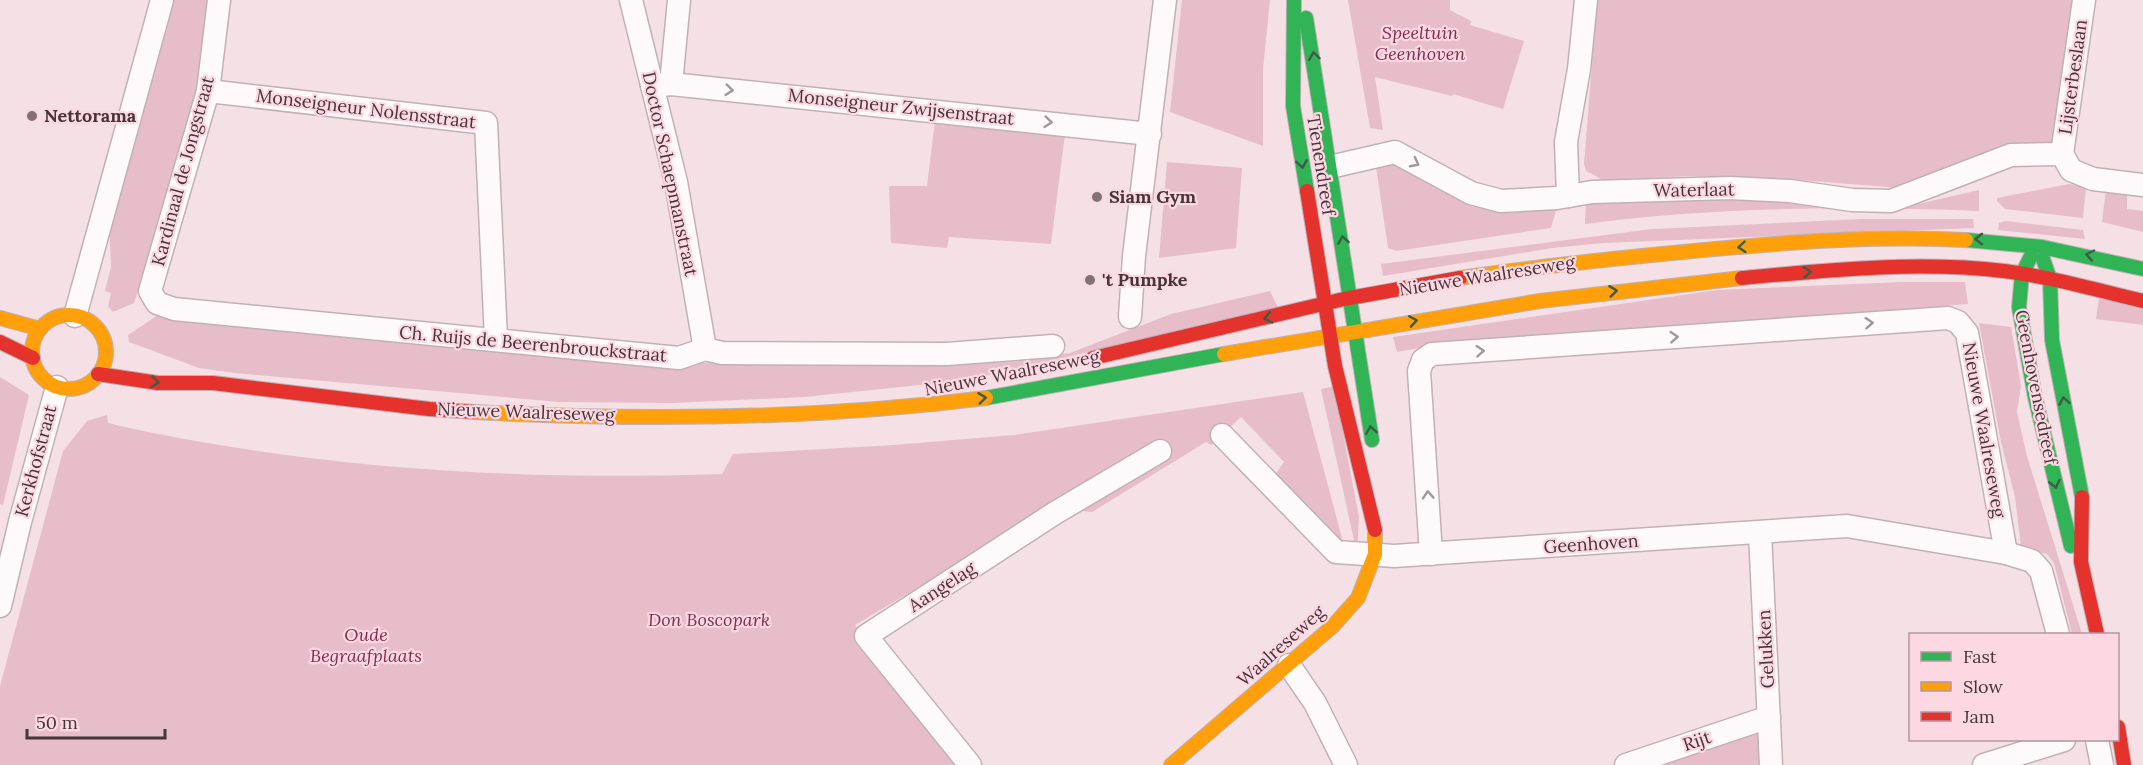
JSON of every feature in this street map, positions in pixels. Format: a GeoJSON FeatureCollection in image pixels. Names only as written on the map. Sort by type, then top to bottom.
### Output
{"type":"FeatureCollection","features":[{"type":"Feature","properties":{"kind":"street"},"geometry":{"type":"LineString","coordinates":[[75,316],[162,0]]}},
{"type":"Feature","properties":{"kind":"street","name":"Kardinaal de Jongstraat"},"geometry":{"type":"LineString","coordinates":[[157,303],[150,291],[208,91],[219,0]]}},
{"type":"Feature","properties":{"kind":"street","name":"Doctor Schaepmanstraat"},"geometry":{"type":"LineString","coordinates":[[631,0],[662,85],[705,349]]}},
{"type":"Feature","properties":{"kind":"street","name":"Doctor Schaepmanstraat"},"geometry":{"type":"LineString","coordinates":[[662,85],[679,0]]}},
{"type":"Feature","properties":{"kind":"street"},"geometry":{"type":"LineString","coordinates":[[1131,317],[1134,256],[1165,0]]}},
{"type":"Feature","properties":{"kind":"street","name":"Tienendreef"},"geometry":{"type":"LineString","coordinates":[[1294,0],[1293,106],[1330,335]]}},
{"type":"Feature","properties":{"kind":"street","name":"Tienendreef"},"geometry":{"type":"LineString","coordinates":[[1302,0],[1312,44],[1352,298],[1355,331]]}},
{"type":"Feature","properties":{"kind":"street"},"geometry":{"type":"LineString","coordinates":[[1568,196],[1566,142],[1579,69],[1586,0]]}},
{"type":"Feature","properties":{"kind":"street","name":"Lijsterbeslaan"},"geometry":{"type":"LineString","coordinates":[[2062,154],[2084,0]]}},
{"type":"Feature","properties":{"kind":"street","name":"Monseigneur Zwijsenstraat"},"geometry":{"type":"LineString","coordinates":[[662,85],[1150,134]]}},
{"type":"Feature","properties":{"kind":"street","name":"Monseigneur Nolensstraat"},"geometry":{"type":"LineString","coordinates":[[208,91],[486,123],[496,339]]}},
{"type":"Feature","properties":{"kind":"street","name":"Waterlaat"},"geometry":{"type":"LineString","coordinates":[[1330,167],[1395,152],[1471,193],[1501,201],[1592,192],[1730,188],[1790,191],[1852,200],[1891,201],[2011,155],[2062,154]]}},
{"type":"Feature","properties":{"kind":"street"},"geometry":{"type":"LineString","coordinates":[[2062,154],[2071,170],[2093,179],[2143,185]]}},
{"type":"Feature","properties":{"kind":"street","name":"Nieuwe Waalreseweg"},"geometry":{"type":"LineString","coordinates":[[1075,362],[1352,298],[1555,264],[1817,240],[1988,239],[2037,244],[2143,269]]}},
{"type":"Feature","properties":{"kind":"street","name":"Geenhovensedreef"},"geometry":{"type":"LineString","coordinates":[[2037,244],[2022,274],[2019,307],[2035,397],[2067,536],[2081,562]]}},
{"type":"Feature","properties":{"kind":"street","name":"Geenhovensedreef"},"geometry":{"type":"LineString","coordinates":[[2037,244],[2050,279],[2052,340],[2082,500],[2081,562],[2097,633]]}},
{"type":"Feature","properties":{"kind":"street","name":"Nieuwe Waalreseweg"},"geometry":{"type":"LineString","coordinates":[[98,374],[158,383],[213,383],[429,409],[550,416],[723,416],[935,404],[998,396],[1330,335],[1555,298],[1817,271],[1911,267],[1985,269],[2050,279],[2143,301]]}},
{"type":"Feature","properties":{"kind":"street","name":"Ch. Ruijs de Beerenbrouckstraat"},"geometry":{"type":"LineString","coordinates":[[157,303],[174,309],[679,358],[705,349],[722,353],[947,354],[1053,346]]}},
{"type":"Feature","properties":{"kind":"street"},"geometry":{"type":"LineString","coordinates":[[75,316],[97,328],[111,354],[98,374],[81,387],[57,387],[42,377],[33,358],[32,347],[40,329],[54,318],[75,316]]}},
{"type":"Feature","properties":{"kind":"street"},"geometry":{"type":"LineString","coordinates":[[0,318],[40,329]]}},
{"type":"Feature","properties":{"kind":"street","name":"Nieuwe Waalreseweg"},"geometry":{"type":"LineString","coordinates":[[1431,554],[1419,371],[1423,360],[1432,354],[1948,318],[1958,322],[1967,333],[2006,553]]}},
{"type":"Feature","properties":{"kind":"street"},"geometry":{"type":"LineString","coordinates":[[1355,331],[1374,450]]}},
{"type":"Feature","properties":{"kind":"street","name":"Waalreseweg"},"geometry":{"type":"LineString","coordinates":[[1330,335],[1375,529]]}},
{"type":"Feature","properties":{"kind":"street"},"geometry":{"type":"LineString","coordinates":[[0,342],[33,358]]}},
{"type":"Feature","properties":{"kind":"street","name":"Nieuwe Waalreseweg"},"geometry":{"type":"LineString","coordinates":[[165,368],[213,383]]}},
{"type":"Feature","properties":{"kind":"street","name":"Kerkhofstraat"},"geometry":{"type":"LineString","coordinates":[[0,606],[10,519],[57,387]]}},
{"type":"Feature","properties":{"kind":"street","name":"Nieuwe Waalreseweg"},"geometry":{"type":"LineString","coordinates":[[840,409],[924,390]]}},
{"type":"Feature","properties":{"kind":"street","name":"Geenhoven"},"geometry":{"type":"LineString","coordinates":[[1222,435],[1336,552],[1431,554],[1847,526],[2006,553]]}},
{"type":"Feature","properties":{"kind":"street","name":"Aangelag"},"geometry":{"type":"LineString","coordinates":[[970,765],[866,636],[1054,513],[1160,452]]}},
{"type":"Feature","properties":{"kind":"street","name":"Waalreseweg"},"geometry":{"type":"LineString","coordinates":[[1171,765],[1333,626],[1358,597],[1375,554],[1375,529],[1381,492]]}},
{"type":"Feature","properties":{"kind":"street","name":"Gelukken"},"geometry":{"type":"LineString","coordinates":[[1760,533],[1771,765]]}},
{"type":"Feature","properties":{"kind":"street"},"geometry":{"type":"LineString","coordinates":[[2006,553],[2031,561],[2041,571],[2058,633]]}},
{"type":"Feature","properties":{"kind":"street"},"geometry":{"type":"LineString","coordinates":[[1289,665],[1315,703],[1346,765]]}},
{"type":"Feature","properties":{"kind":"street","name":"Rijt"},"geometry":{"type":"LineString","coordinates":[[1626,765],[1769,717]]}},
{"type":"Feature","properties":{"kind":"street"},"geometry":{"type":"LineString","coordinates":[[2119,733],[2124,765]]}},
{"type":"Feature","properties":{"kind":"street"},"geometry":{"type":"LineString","coordinates":[[1984,765],[2061,741]]}},
{"type":"Feature","properties":{"kind":"street"},"geometry":{"type":"LineString","coordinates":[[2097,741],[2102,765]]}},
{"type":"Feature","properties":{"kind":"green space"},"geometry":{"type":"Polygon","coordinates":[[[173,0],[207,0],[202,80],[143,289],[139,288],[134,303],[113,312],[108,306],[111,293],[105,291],[111,267],[109,222],[173,0]]]}},
{"type":"Feature","properties":{"kind":"green space"},"geometry":{"type":"Polygon","coordinates":[[[1182,0],[1270,0],[1263,69],[1263,146],[1170,112],[1182,0]]]}},
{"type":"Feature","properties":{"kind":"green space","name":"Speeltuin Geenhoven"},"geometry":{"type":"Polygon","coordinates":[[[1348,0],[1450,0],[1450,10],[1471,21],[1470,25],[1524,41],[1503,109],[1453,94],[1452,96],[1375,77],[1383,130],[1370,128],[1348,0]]]}},
{"type":"Feature","properties":{"kind":"green space"},"geometry":{"type":"Polygon","coordinates":[[[1597,0],[2077,0],[2061,147],[1900,188],[1775,178],[1690,176],[1603,180],[1586,171],[1584,164],[1597,0]]]}},
{"type":"Feature","properties":{"kind":"green space"},"geometry":{"type":"Polygon","coordinates":[[[935,121],[1065,134],[1051,244],[949,237],[947,248],[891,243],[889,186],[927,186],[935,121]]]}},
{"type":"Feature","properties":{"kind":"green space"},"geometry":{"type":"Polygon","coordinates":[[[1381,158],[1438,182],[1558,203],[1551,228],[1396,251],[1388,248],[1375,160],[1381,158]]]}},
{"type":"Feature","properties":{"kind":"green space"},"geometry":{"type":"Polygon","coordinates":[[[1167,162],[1242,168],[1236,248],[1159,258],[1167,162]]]}},
{"type":"Feature","properties":{"kind":"green space"},"geometry":{"type":"Polygon","coordinates":[[[2069,184],[2086,187],[2083,218],[2005,209],[1997,201],[1997,198],[2069,184]]]}},
{"type":"Feature","properties":{"kind":"green space"},"geometry":{"type":"Polygon","coordinates":[[[2106,189],[2127,192],[2127,209],[2143,211],[2143,232],[2102,222],[2106,189]]]}},
{"type":"Feature","properties":{"kind":"green space"},"geometry":{"type":"Polygon","coordinates":[[[1979,190],[1979,211],[1782,209],[1683,214],[1585,224],[1586,199],[1648,193],[1881,205],[1918,204],[1979,190]]]}},
{"type":"Feature","properties":{"kind":"green space"},"geometry":{"type":"Polygon","coordinates":[[[1861,219],[1973,219],[1974,228],[1604,243],[1552,248],[1383,276],[1381,264],[1652,229],[1861,219]]]}},
{"type":"Feature","properties":{"kind":"green space"},"geometry":{"type":"Polygon","coordinates":[[[2006,221],[2083,230],[2085,239],[1998,230],[1999,223],[2006,221]]]}},
{"type":"Feature","properties":{"kind":"green space"},"geometry":{"type":"Polygon","coordinates":[[[1901,282],[1965,282],[1968,304],[1425,347],[1397,352],[1393,337],[1717,290],[1901,282]]]}},
{"type":"Feature","properties":{"kind":"green space"},"geometry":{"type":"Polygon","coordinates":[[[1270,291],[1278,308],[968,380],[804,397],[673,403],[559,402],[235,373],[199,368],[129,342],[128,335],[161,313],[700,363],[946,365],[1013,362],[1070,353],[1171,314],[1270,291]]]}},
{"type":"Feature","properties":{"kind":"green space"},"geometry":{"type":"Polygon","coordinates":[[[2099,298],[2143,306],[2143,325],[2096,319],[2099,298]]]}},
{"type":"Feature","properties":{"kind":"green space"},"geometry":{"type":"Polygon","coordinates":[[[1979,323],[2011,327],[2021,386],[2017,412],[2027,456],[2082,633],[2072,633],[2054,563],[2047,554],[2021,547],[2015,497],[2001,442],[1979,323]]]}},
{"type":"Feature","properties":{"kind":"green space"},"geometry":{"type":"Polygon","coordinates":[[[0,377],[29,395],[3,505],[0,504],[0,377]]]}},
{"type":"Feature","properties":{"kind":"green space"},"geometry":{"type":"Polygon","coordinates":[[[1334,386],[1359,517],[1357,554],[1321,389],[1334,386]]]}},
{"type":"Feature","properties":{"kind":"green space","name":"Don Boscopark"},"geometry":{"type":"Polygon","coordinates":[[[1303,392],[1343,542],[1272,479],[1284,462],[1241,417],[1211,445],[1206,442],[1092,512],[1072,510],[1068,497],[1062,494],[946,571],[855,625],[958,765],[0,765],[0,686],[63,451],[87,421],[107,415],[108,423],[191,440],[341,462],[494,473],[646,476],[722,474],[733,454],[894,445],[1014,435],[1303,392]]]}},
{"type":"Feature","properties":{"kind":"green space"},"geometry":{"type":"Polygon","coordinates":[[[1759,733],[1760,765],[1665,765],[1759,733]]]}},
{"type":"Feature","properties":{"kind":"traffic: fast"},"geometry":{"type":"LineString","coordinates":[[1294,0],[1293,106],[1307,191]]}},
{"type":"Feature","properties":{"kind":"traffic: fast"},"geometry":{"type":"LineString","coordinates":[[1306,18],[1372,440]]}},
{"type":"Feature","properties":{"kind":"traffic: fast"},"geometry":{"type":"LineString","coordinates":[[1966,240],[2042,247],[2143,269]]}},
{"type":"Feature","properties":{"kind":"traffic: fast"},"geometry":{"type":"LineString","coordinates":[[2031,256],[2022,274],[2019,307],[2035,397],[2071,546]]}},
{"type":"Feature","properties":{"kind":"traffic: fast"},"geometry":{"type":"LineString","coordinates":[[2043,259],[2050,279],[2052,340],[2082,497]]}},
{"type":"Feature","properties":{"kind":"traffic: fast"},"geometry":{"type":"LineString","coordinates":[[986,398],[1224,354]]}},
{"type":"Feature","properties":{"kind":"traffic: slow"},"geometry":{"type":"LineString","coordinates":[[1460,278],[1599,260],[1789,243],[1895,238],[1966,240]]}},
{"type":"Feature","properties":{"kind":"traffic: slow"},"geometry":{"type":"LineString","coordinates":[[1224,354],[1540,301],[1742,278]]}},
{"type":"Feature","properties":{"kind":"traffic: slow"},"geometry":{"type":"LineString","coordinates":[[69,315],[83,318],[95,326],[103,338],[106,352],[103,366],[95,378],[83,386],[69,389],[55,386],[43,378],[35,366],[32,352],[35,338],[43,326],[55,318],[69,315]]}},
{"type":"Feature","properties":{"kind":"traffic: slow"},"geometry":{"type":"LineString","coordinates":[[0,318],[40,329]]}},
{"type":"Feature","properties":{"kind":"traffic: slow"},"geometry":{"type":"LineString","coordinates":[[475,412],[602,417],[731,416],[859,410],[986,398]]}},
{"type":"Feature","properties":{"kind":"traffic: slow"},"geometry":{"type":"LineString","coordinates":[[1171,765],[1333,626],[1358,598],[1375,554],[1375,530]]}},
{"type":"Feature","properties":{"kind":"traffic: jam"},"geometry":{"type":"LineString","coordinates":[[1307,191],[1335,366],[1375,530]]}},
{"type":"Feature","properties":{"kind":"traffic: jam"},"geometry":{"type":"LineString","coordinates":[[1742,278],[1873,268],[1971,268],[2039,277],[2143,301]]}},
{"type":"Feature","properties":{"kind":"traffic: jam"},"geometry":{"type":"LineString","coordinates":[[1093,358],[1344,299],[1460,278]]}},
{"type":"Feature","properties":{"kind":"traffic: jam"},"geometry":{"type":"LineString","coordinates":[[0,342],[33,358]]}},
{"type":"Feature","properties":{"kind":"traffic: jam"},"geometry":{"type":"LineString","coordinates":[[98,374],[158,383],[213,383],[429,409],[475,412]]}},
{"type":"Feature","properties":{"kind":"traffic: jam"},"geometry":{"type":"LineString","coordinates":[[2082,497],[2081,562],[2097,633]]}},
{"type":"Feature","properties":{"kind":"traffic: jam"},"geometry":{"type":"LineString","coordinates":[[2119,733],[2124,765]]}},
{"type":"Feature","properties":{"kind":"place","name":"Nettorama"},"geometry":{"type":"Point","coordinates":[32,116]}},
{"type":"Feature","properties":{"kind":"place","name":"Siam Gym"},"geometry":{"type":"Point","coordinates":[1097,197]}},
{"type":"Feature","properties":{"kind":"place","name":"'t Pumpke"},"geometry":{"type":"Point","coordinates":[1090,280]}},
{"type":"Feature","properties":{"kind":"park label","name":"Oude Begraafplaats"},"geometry":{"type":"Point","coordinates":[366,645]}}]}
